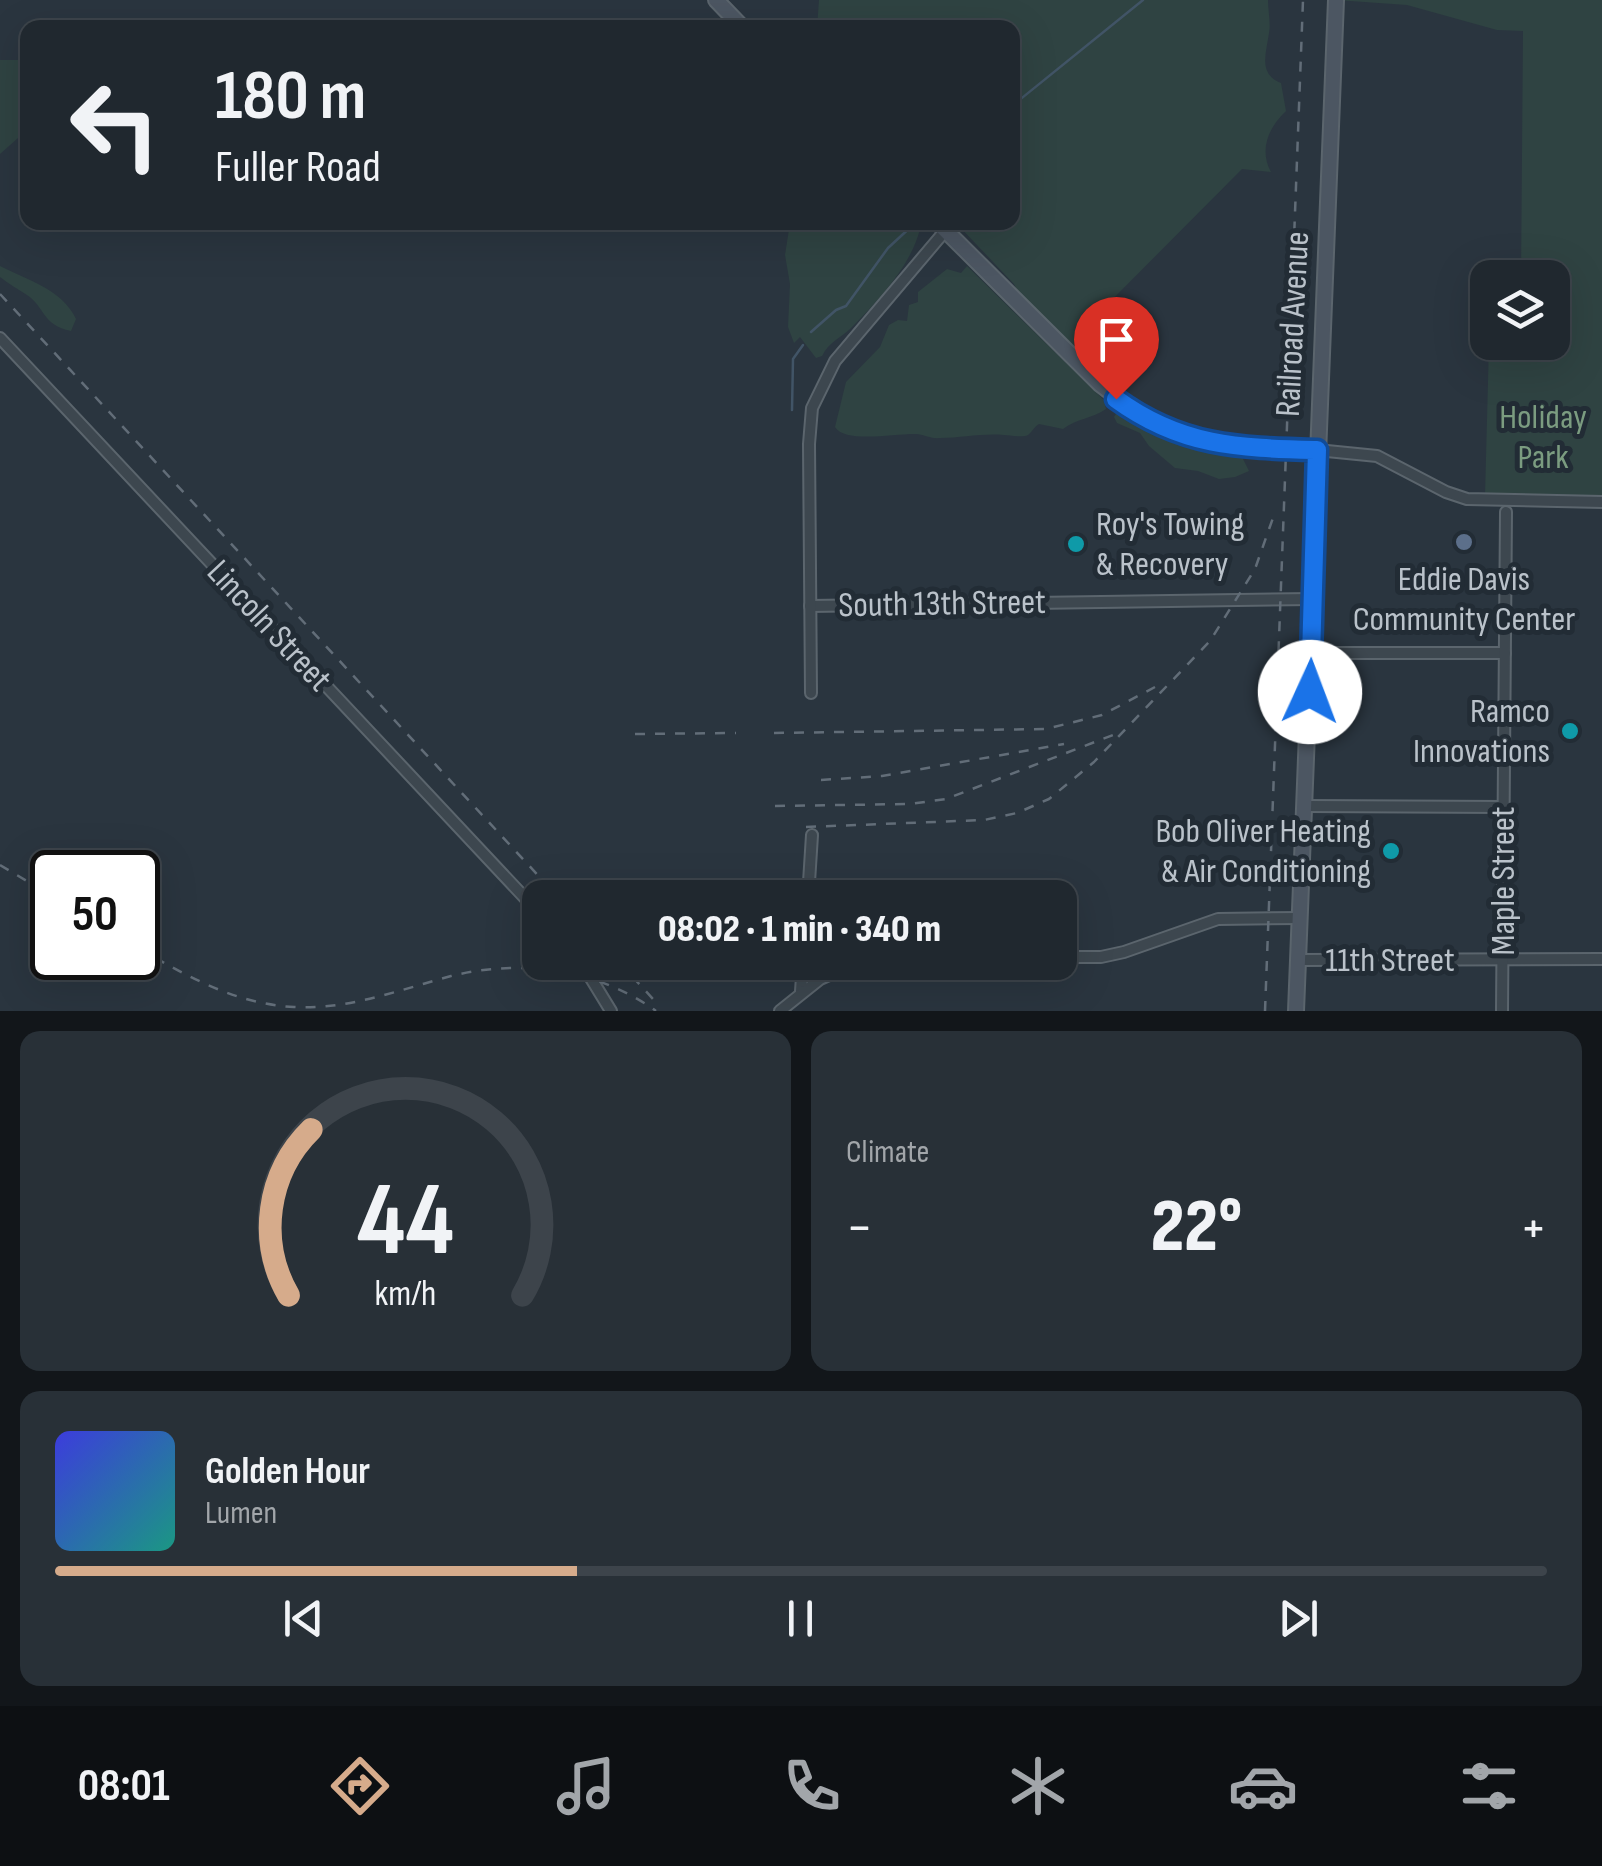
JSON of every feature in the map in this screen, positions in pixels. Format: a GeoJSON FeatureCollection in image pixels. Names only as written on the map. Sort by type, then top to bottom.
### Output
{"type":"FeatureCollection","features":[{"type":"Feature","properties":{"kind":"main road"},"geometry":{"type":"LineString","coordinates":[[716,0],[735,20]]}},
{"type":"Feature","properties":{"kind":"main road","name":"Railroad Avenue"},"geometry":{"type":"LineString","coordinates":[[1296,1011],[1336,0]]}},
{"type":"Feature","properties":{"kind":"main road"},"geometry":{"type":"LineString","coordinates":[[945,230],[1100,384],[1148,420],[1204,442],[1317,450]]}},
{"type":"Feature","properties":{"kind":"street"},"geometry":{"type":"LineString","coordinates":[[811,693],[812,408],[835,361],[938,230]]}},
{"type":"Feature","properties":{"kind":"street","name":"Lincoln Street"},"geometry":{"type":"LineString","coordinates":[[0,338],[522,895]]}},
{"type":"Feature","properties":{"kind":"street"},"geometry":{"type":"LineString","coordinates":[[1317,450],[1377,456],[1467,499],[1602,502]]}},
{"type":"Feature","properties":{"kind":"street","name":"Maple Street"},"geometry":{"type":"LineString","coordinates":[[1502,1011],[1506,512]]}},
{"type":"Feature","properties":{"kind":"street","name":"South 13th Street"},"geometry":{"type":"LineString","coordinates":[[810,606],[1314,599]]}},
{"type":"Feature","properties":{"kind":"street"},"geometry":{"type":"LineString","coordinates":[[1311,653],[1505,654]]}},
{"type":"Feature","properties":{"kind":"street"},"geometry":{"type":"LineString","coordinates":[[1305,806],[1504,806]]}},
{"type":"Feature","properties":{"kind":"street"},"geometry":{"type":"LineString","coordinates":[[809,880],[812,835]]}},
{"type":"Feature","properties":{"kind":"street"},"geometry":{"type":"LineString","coordinates":[[1077,957],[1124,952],[1218,919],[1300,918]]}},
{"type":"Feature","properties":{"kind":"street","name":"11th Street"},"geometry":{"type":"LineString","coordinates":[[1298,960],[1602,959]]}},
{"type":"Feature","properties":{"kind":"street"},"geometry":{"type":"LineString","coordinates":[[592,980],[611,1011]]}},
{"type":"Feature","properties":{"kind":"street"},"geometry":{"type":"LineString","coordinates":[[801,991],[802,980]]}},
{"type":"Feature","properties":{"kind":"street"},"geometry":{"type":"LineString","coordinates":[[780,1011],[819,980]]}},
{"type":"Feature","properties":{"kind":"green space"},"geometry":{"type":"Polygon","coordinates":[[[819,0],[1268,0],[1266,69],[1281,83],[1286,111],[1267,140],[1271,172],[1242,169],[1080,332],[1074,346],[1064,344],[963,230],[1020,230],[1020,20],[818,20],[819,0]]]}},
{"type":"Feature","properties":{"kind":"green space","name":"Holiday Park"},"geometry":{"type":"Polygon","coordinates":[[[1336,0],[1602,0],[1602,496],[1485,496],[1489,360],[1570,360],[1570,260],[1521,260],[1523,31],[1497,30],[1407,5],[1336,0]]]}},
{"type":"Feature","properties":{"kind":"green space"},"geometry":{"type":"Polygon","coordinates":[[[0,60],[20,60],[20,136],[0,154],[0,60]]]}},
{"type":"Feature","properties":{"kind":"green space"},"geometry":{"type":"Polygon","coordinates":[[[789,230],[920,230],[892,283],[850,329],[816,358],[800,337],[794,343],[788,327],[790,284],[785,255],[789,230]]]}},
{"type":"Feature","properties":{"kind":"green space"},"geometry":{"type":"Polygon","coordinates":[[[0,266],[43,286],[62,300],[76,319],[71,331],[54,325],[33,300],[0,277],[0,266]]]}},
{"type":"Feature","properties":{"kind":"green space"},"geometry":{"type":"Polygon","coordinates":[[[967,266],[1104,400],[1106,409],[1063,429],[1039,424],[1023,436],[937,438],[841,432],[835,427],[846,382],[880,347],[889,325],[907,321],[909,305],[918,302],[918,292],[947,269],[961,273],[967,266]]]}},
{"type":"Feature","properties":{"kind":"green space"},"geometry":{"type":"Polygon","coordinates":[[[1119,409],[1137,425],[1155,428],[1167,439],[1197,450],[1242,457],[1249,471],[1219,479],[1175,468],[1140,433],[1117,423],[1114,417],[1119,409]]]}},
{"type":"Feature","properties":{"kind":"waterway"},"geometry":{"type":"LineString","coordinates":[[1020,100],[1143,0]]}},
{"type":"Feature","properties":{"kind":"waterway"},"geometry":{"type":"LineString","coordinates":[[811,332],[846,306],[888,248],[908,230]]}},
{"type":"Feature","properties":{"kind":"waterway"},"geometry":{"type":"LineString","coordinates":[[792,410],[793,359],[803,345]]}},
{"type":"Feature","properties":{"kind":"railway"},"geometry":{"type":"LineString","coordinates":[[1265,1011],[1303,0]]}},
{"type":"Feature","properties":{"kind":"railway"},"geometry":{"type":"LineString","coordinates":[[0,294],[542,880]]}},
{"type":"Feature","properties":{"kind":"railway"},"geometry":{"type":"LineString","coordinates":[[806,827],[984,820],[1017,813],[1049,799],[1094,762],[1210,641],[1255,569],[1274,515]]}},
{"type":"Feature","properties":{"kind":"railway"},"geometry":{"type":"LineString","coordinates":[[774,733],[1046,729],[1102,715],[1155,687]]}},
{"type":"Feature","properties":{"kind":"railway"},"geometry":{"type":"LineString","coordinates":[[635,734],[736,733]]}},
{"type":"Feature","properties":{"kind":"railway"},"geometry":{"type":"LineString","coordinates":[[775,806],[910,804],[946,799],[1113,735]]}},
{"type":"Feature","properties":{"kind":"railway"},"geometry":{"type":"LineString","coordinates":[[821,780],[882,776],[1064,744]]}},
{"type":"Feature","properties":{"kind":"railway"},"geometry":{"type":"LineString","coordinates":[[0,865],[30,883]]}},
{"type":"Feature","properties":{"kind":"railway"},"geometry":{"type":"LineString","coordinates":[[160,960],[212,987],[272,1005],[334,1005],[477,971],[531,968],[608,985],[656,1011]]}},
{"type":"Feature","properties":{"kind":"railway"},"geometry":{"type":"LineString","coordinates":[[636,980],[653,999]]}},
{"type":"Feature","properties":{"kind":"place","name":"Eddie Davis Community Center"},"geometry":{"type":"Point","coordinates":[1464,542]}},
{"type":"Feature","properties":{"kind":"place","name":"Roy's Towing & Recovery"},"geometry":{"type":"Point","coordinates":[1076,544]}},
{"type":"Feature","properties":{"kind":"place","name":"Ramco Innovations"},"geometry":{"type":"Point","coordinates":[1570,731]}},
{"type":"Feature","properties":{"kind":"place","name":"Bob Oliver Heating & Air Conditioning"},"geometry":{"type":"Point","coordinates":[1391,851]}},
{"type":"Feature","properties":{"kind":"route"},"geometry":{"type":"LineString","coordinates":[[1116,399],[1171,432],[1204,442],[1317,450],[1310,692]]}}]}
